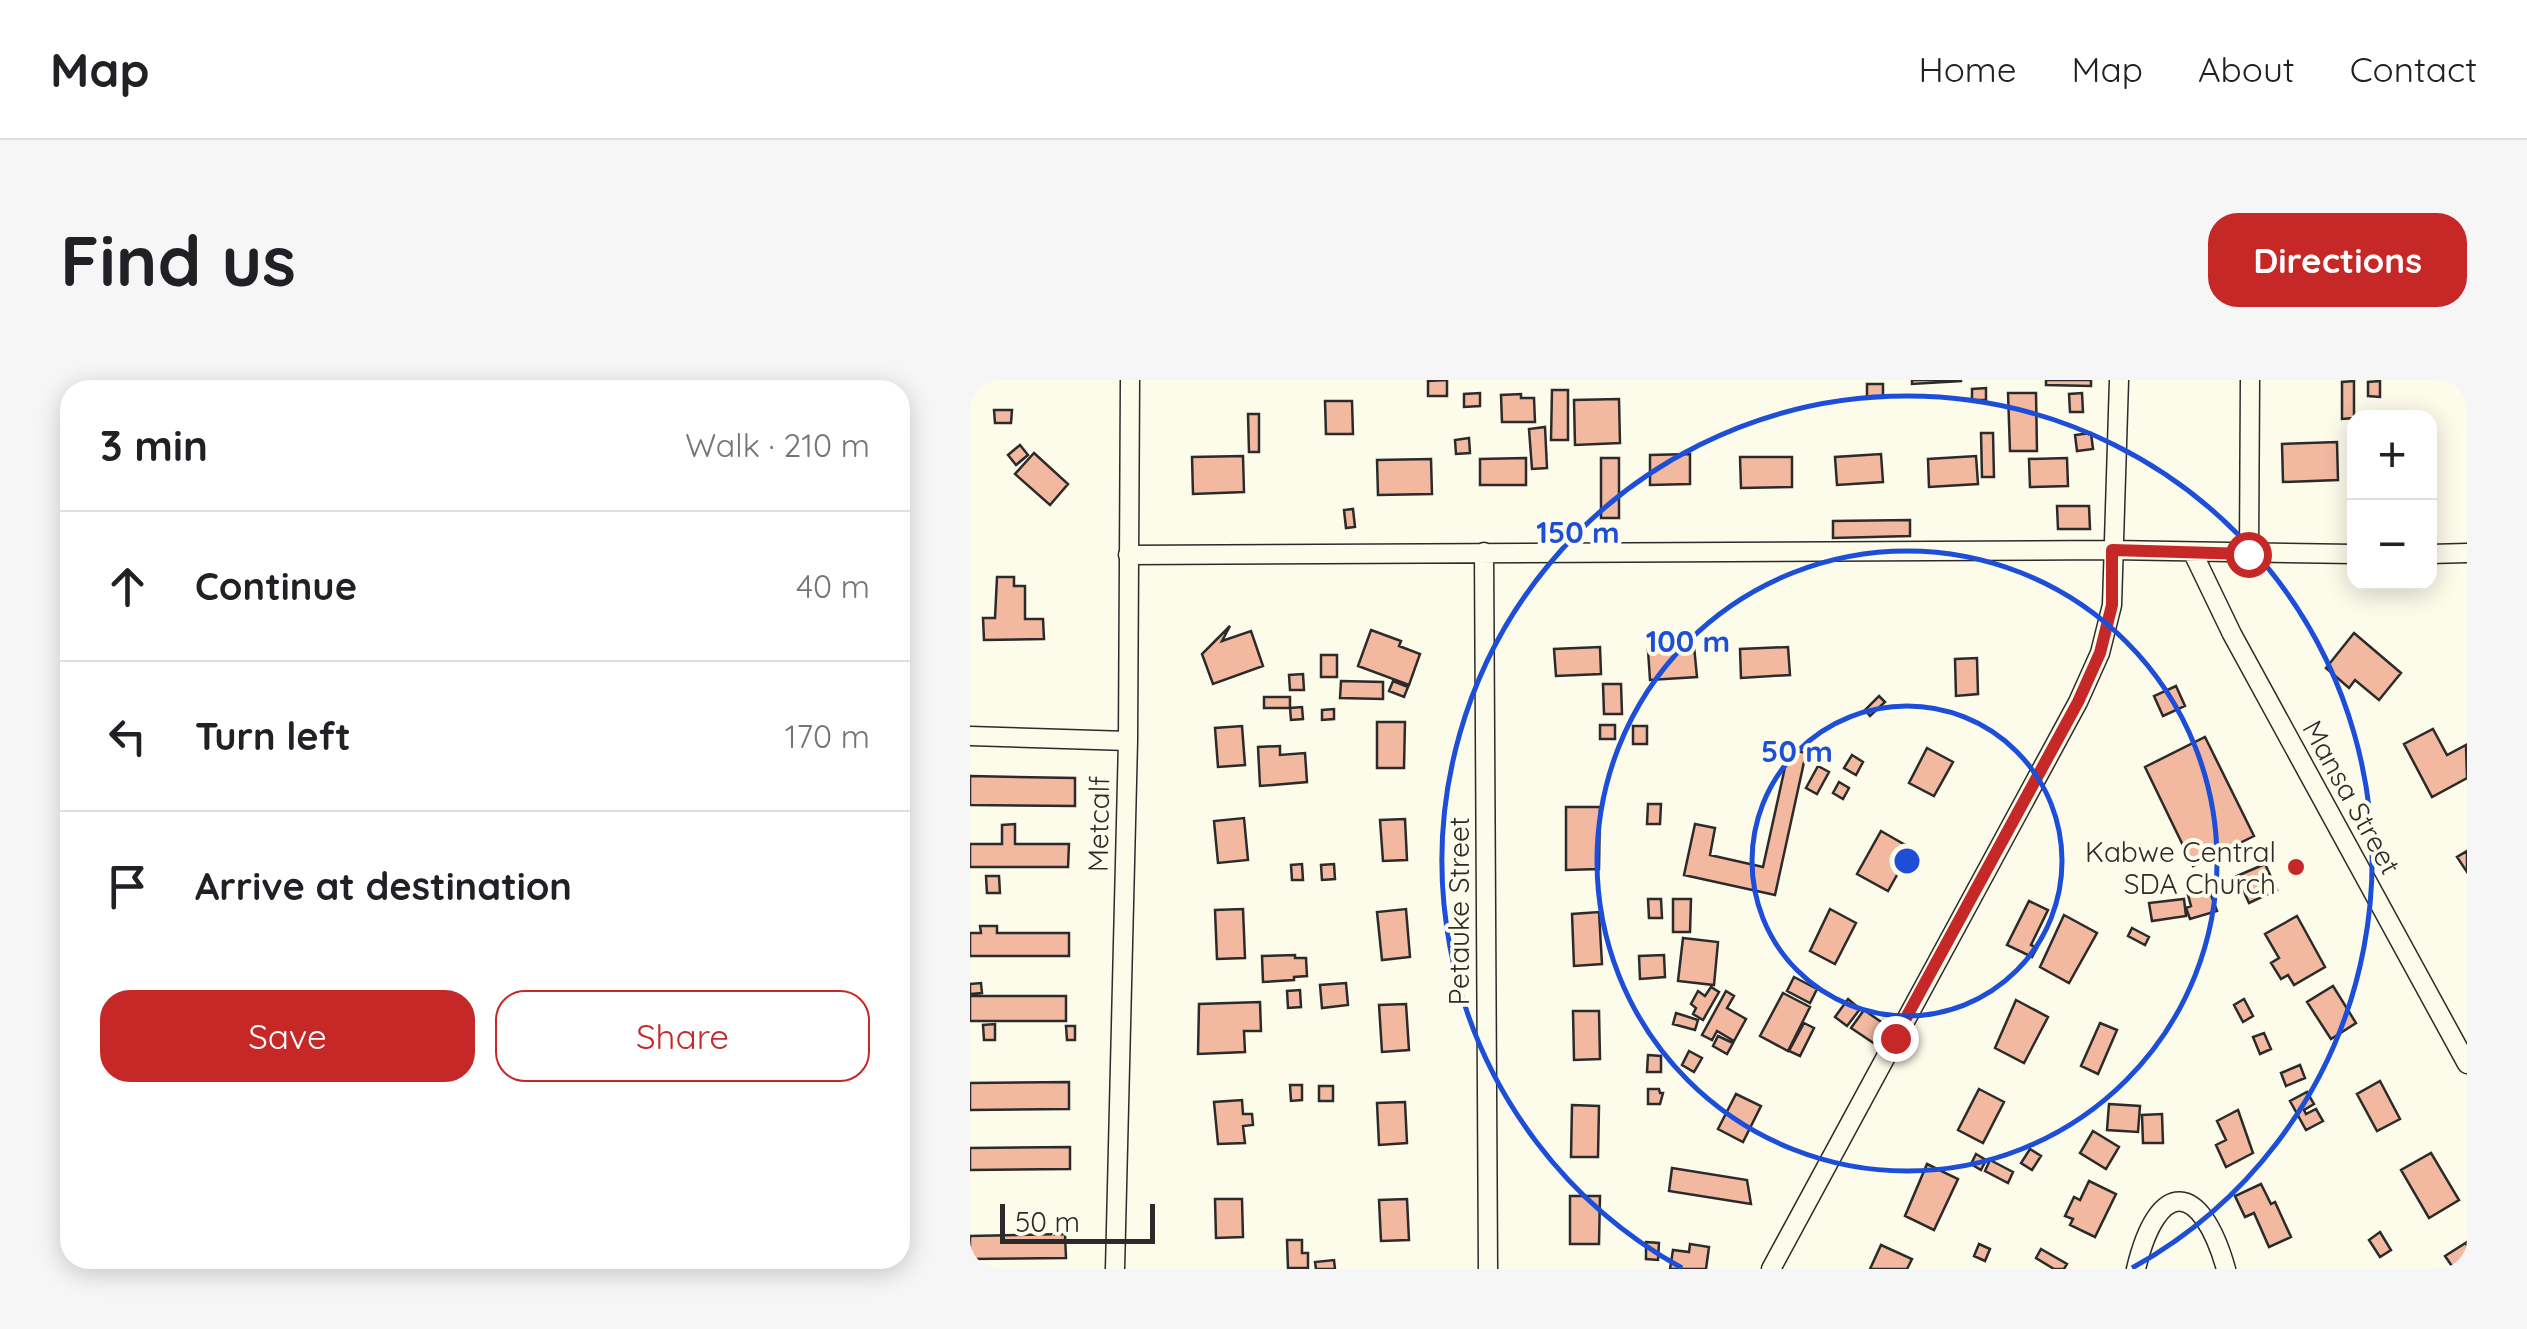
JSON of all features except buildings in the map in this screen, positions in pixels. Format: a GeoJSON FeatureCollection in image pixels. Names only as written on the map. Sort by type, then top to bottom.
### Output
{"type":"FeatureCollection","features":[{"type":"Feature","properties":{"kind":"street","name":"Metcalf"},"geometry":{"type":"LineString","coordinates":[[1114,1269],[1128,740],[1130,380]]}},
{"type":"Feature","properties":{"kind":"street"},"geometry":{"type":"LineString","coordinates":[[1771,1269],[2078,702],[2100,653],[2112,605],[2119,380]]}},
{"type":"Feature","properties":{"kind":"street"},"geometry":{"type":"LineString","coordinates":[[2248,554],[2250,380]]}},
{"type":"Feature","properties":{"kind":"street"},"geometry":{"type":"LineString","coordinates":[[1128,556],[2112,550],[2347,554]]}},
{"type":"Feature","properties":{"kind":"street","name":"Petauke Street"},"geometry":{"type":"LineString","coordinates":[[1484,552],[1488,1269]]}},
{"type":"Feature","properties":{"kind":"street","name":"Mansa Street"},"geometry":{"type":"LineString","coordinates":[[2193,553],[2232,634],[2467,1064]]}},
{"type":"Feature","properties":{"kind":"street"},"geometry":{"type":"LineString","coordinates":[[2437,554],[2467,554]]}},
{"type":"Feature","properties":{"kind":"street"},"geometry":{"type":"LineString","coordinates":[[970,736],[1128,740]]}},
{"type":"Feature","properties":{"kind":"street"},"geometry":{"type":"LineString","coordinates":[[2136,1269],[2152,1220],[2163,1206],[2176,1201],[2191,1204],[2206,1217],[2226,1269]]}},
{"type":"Feature","properties":{"kind":"place","name":"Kabwe Central SDA Church"},"geometry":{"type":"Point","coordinates":[2296,867]}},
{"type":"Feature","properties":{"kind":"route"},"geometry":{"type":"LineString","coordinates":[[1895,1038],[2078,702],[2100,653],[2112,605],[2112,550],[2248,554]]}}]}
